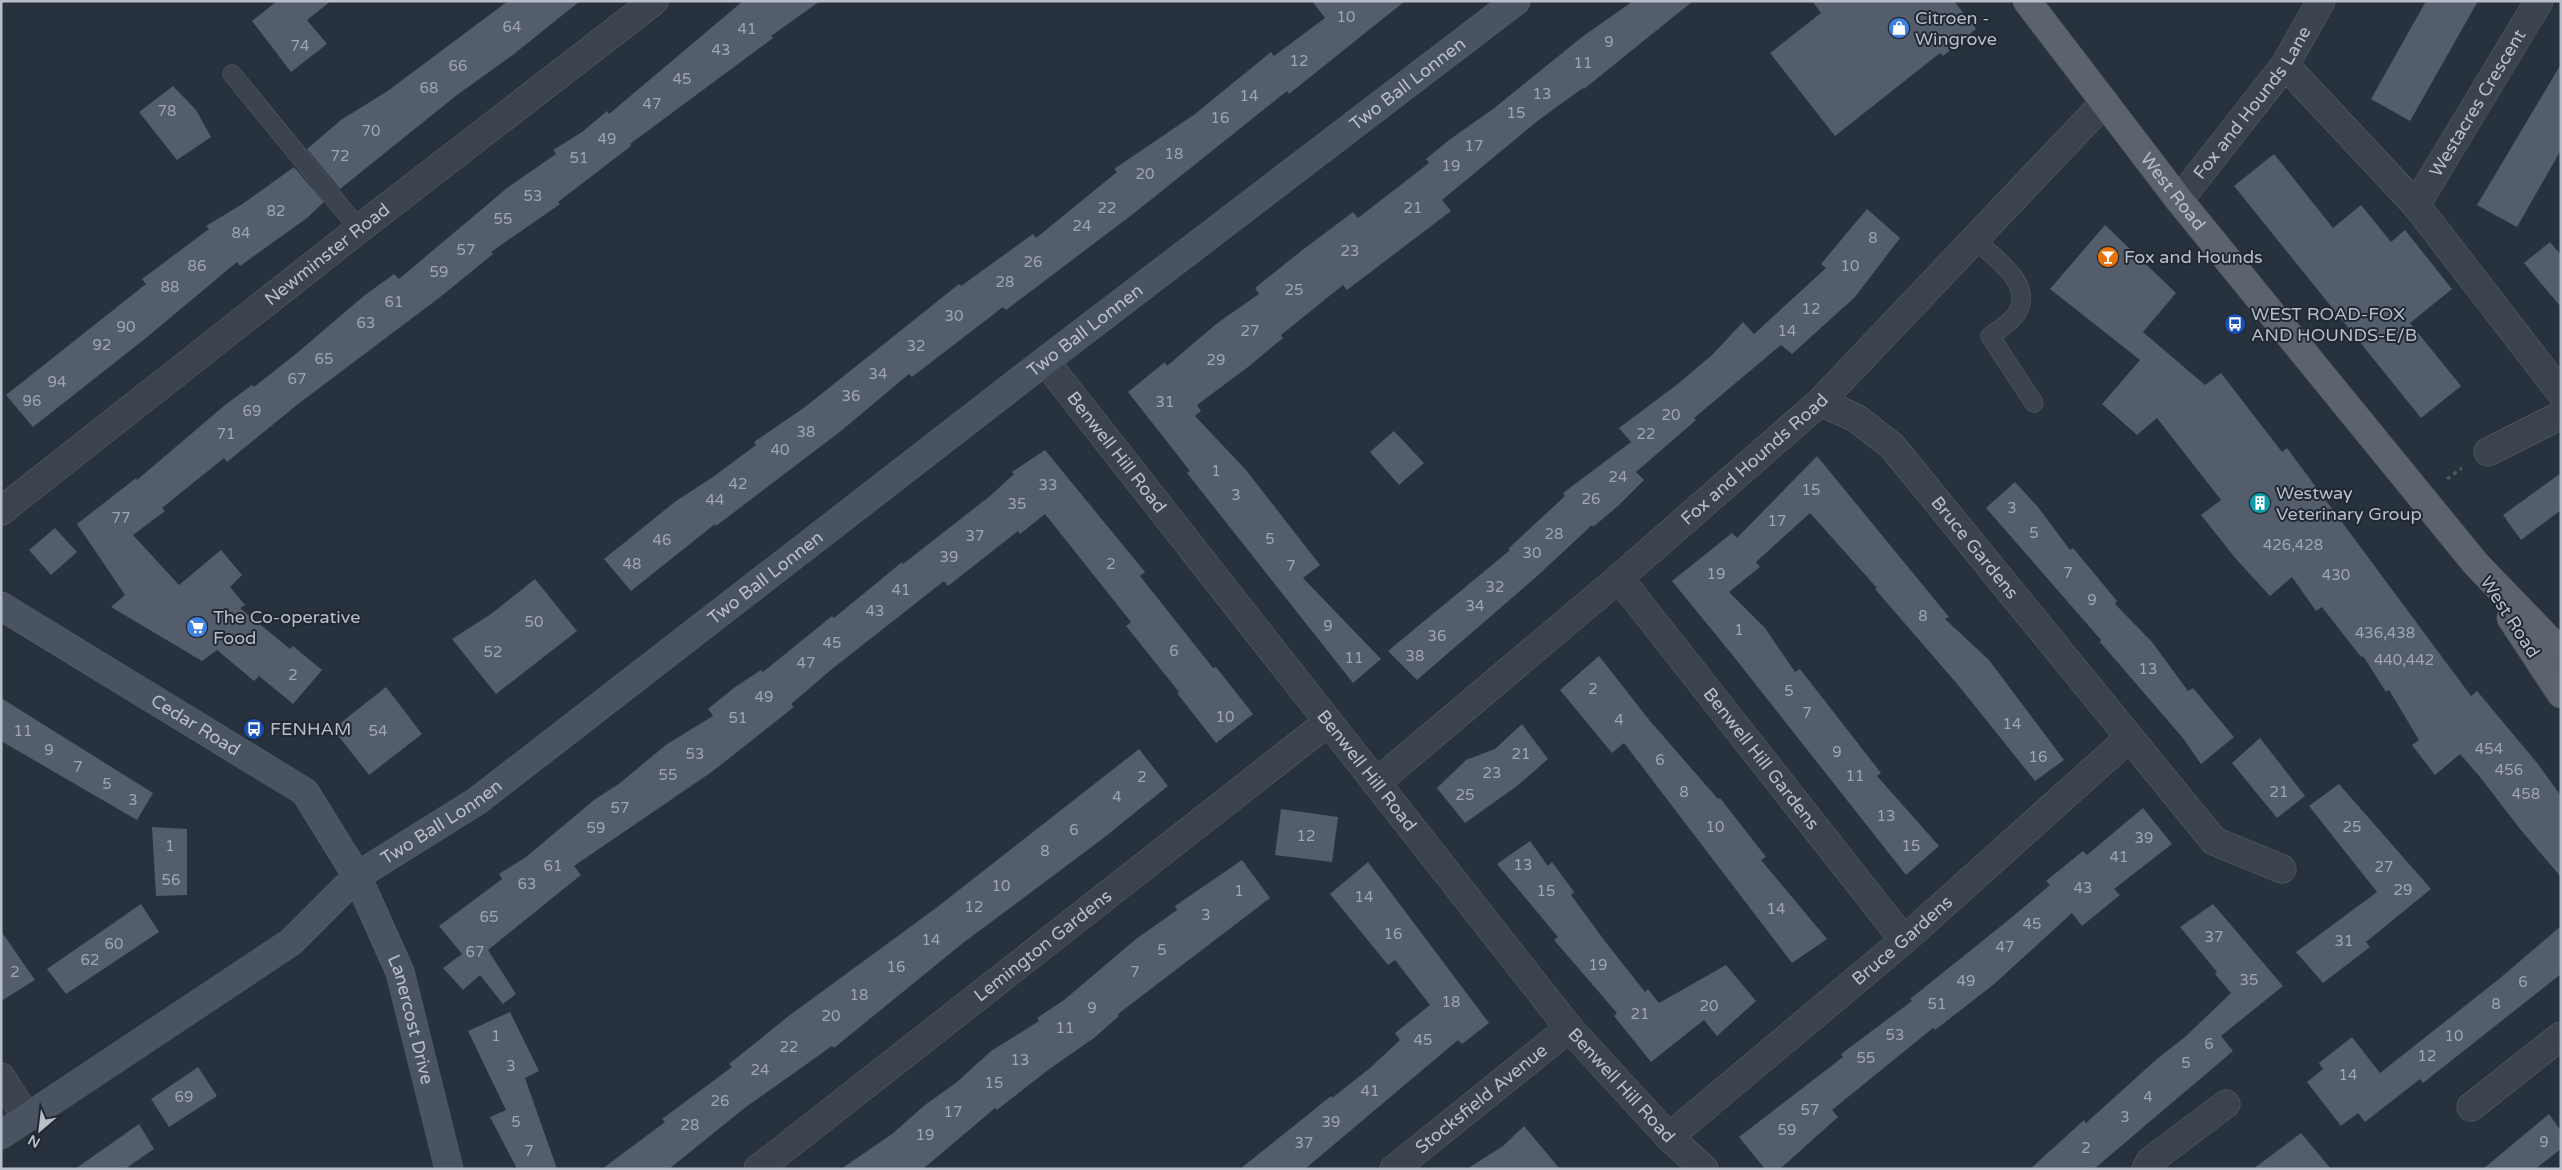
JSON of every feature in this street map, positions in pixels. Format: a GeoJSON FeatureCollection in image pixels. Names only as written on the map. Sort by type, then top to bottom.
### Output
{"type":"FeatureCollection","features":[{"type":"Feature","properties":{"kind":"main road","name":"Two Ball Lonnen"},"geometry":{"type":"LineString","coordinates":[[1,1135],[291,942],[357,876],[477,801],[1045,361],[1516,1]]}},
{"type":"Feature","properties":{"kind":"main road","name":"West Road"},"geometry":{"type":"LineString","coordinates":[[2027,1],[2103,104],[2179,200],[2476,564],[2561,652]]}},
{"type":"Feature","properties":{"kind":"main road","name":"West Road"},"geometry":{"type":"LineString","coordinates":[[2476,564],[2561,694]]}},
{"type":"Feature","properties":{"kind":"main road","name":"Cedar Road"},"geometry":{"type":"LineString","coordinates":[[1,606],[306,792],[357,876]]}},
{"type":"Feature","properties":{"kind":"main road","name":"Lanercost Drive"},"geometry":{"type":"LineString","coordinates":[[357,876],[400,972],[449,1169]]}},
{"type":"Feature","properties":{"kind":"street","name":"Newminster Road"},"geometry":{"type":"LineString","coordinates":[[1,511],[654,1]]}},
{"type":"Feature","properties":{"kind":"street","name":"Fox and Hounds Lane"},"geometry":{"type":"LineString","coordinates":[[2179,200],[2285,65],[2321,1]]}},
{"type":"Feature","properties":{"kind":"street","name":"Westacres Crescent"},"geometry":{"type":"LineString","coordinates":[[2416,205],[2539,1]]}},
{"type":"Feature","properties":{"kind":"street"},"geometry":{"type":"LineString","coordinates":[[2285,65],[2416,205],[2561,393]]}},
{"type":"Feature","properties":{"kind":"street","name":"Fox and Hounds Road"},"geometry":{"type":"LineString","coordinates":[[1376,783],[1620,578],[1820,402],[1973,238],[2103,104]]}},
{"type":"Feature","properties":{"kind":"street","name":"Benwell Hill Road"},"geometry":{"type":"LineString","coordinates":[[1045,361],[1569,1028],[1669,1137],[1704,1169]]}},
{"type":"Feature","properties":{"kind":"street","name":"Bruce Gardens"},"geometry":{"type":"LineString","coordinates":[[1820,402],[1856,418],[1892,446],[2214,840],[2282,869]]}},
{"type":"Feature","properties":{"kind":"street"},"geometry":{"type":"LineString","coordinates":[[2488,452],[2561,415]]}},
{"type":"Feature","properties":{"kind":"street","name":"Benwell Hill Gardens"},"geometry":{"type":"LineString","coordinates":[[1620,578],[1904,940]]}},
{"type":"Feature","properties":{"kind":"street","name":"Lemington Gardens"},"geometry":{"type":"LineString","coordinates":[[758,1169],[1328,722]]}},
{"type":"Feature","properties":{"kind":"street","name":"Bruce Gardens"},"geometry":{"type":"LineString","coordinates":[[1669,1137],[1904,940],[2130,738]]}},
{"type":"Feature","properties":{"kind":"street","name":"Stocksfield Avenue"},"geometry":{"type":"LineString","coordinates":[[1394,1169],[1569,1028]]}},
{"type":"Feature","properties":{"kind":"street"},"geometry":{"type":"LineString","coordinates":[[2470,1108],[2561,1036]]}},
{"type":"Feature","properties":{"kind":"street"},"geometry":{"type":"LineString","coordinates":[[1,1077],[27,1118]]}},
{"type":"Feature","properties":{"kind":"street"},"geometry":{"type":"LineString","coordinates":[[2146,1169],[2150,1161],[2226,1104]]}},
{"type":"Feature","properties":{"kind":"lane"},"geometry":{"type":"LineString","coordinates":[[232,74],[359,230]]}},
{"type":"Feature","properties":{"kind":"lane"},"geometry":{"type":"LineString","coordinates":[[1973,238],[2017,281],[2022,296],[2017,314],[1990,336],[2034,403]]}},
{"type":"Feature","properties":{"kind":"path"},"geometry":{"type":"LineString","coordinates":[[2423,499],[2456,472],[2488,452]]}},
{"type":"Feature","properties":{"kind":"building"},"geometry":{"type":"Polygon","coordinates":[[[277,1],[331,1],[307,20],[327,44],[291,72],[252,21],[277,1]]]}},
{"type":"Feature","properties":{"kind":"building"},"geometry":{"type":"Polygon","coordinates":[[[508,1],[580,1],[514,54],[457,95],[340,189],[307,149],[341,120],[389,90],[508,1]]]}},
{"type":"Feature","properties":{"kind":"building"},"geometry":{"type":"Polygon","coordinates":[[[743,1],[820,1],[771,36],[773,38],[630,144],[631,146],[558,202],[560,204],[491,252],[493,254],[439,298],[298,404],[227,462],[224,458],[162,508],[165,511],[133,535],[179,585],[221,550],[242,575],[230,587],[245,605],[240,608],[290,649],[293,646],[322,670],[293,704],[259,676],[254,681],[217,650],[202,661],[111,607],[125,595],[77,524],[136,478],[137,480],[225,405],[252,385],[254,387],[297,353],[365,295],[394,274],[399,279],[507,188],[556,154],[553,150],[582,132],[607,111],[609,114],[743,1]]]}},
{"type":"Feature","properties":{"kind":"building"},"geometry":{"type":"Polygon","coordinates":[[[1312,1],[1405,1],[1289,94],[1287,91],[1133,214],[1006,310],[1003,307],[912,377],[909,374],[841,431],[716,526],[715,524],[631,591],[604,559],[676,501],[713,477],[756,445],[754,442],[805,407],[959,284],[961,286],[1033,234],[1036,238],[1117,172],[1114,169],[1195,114],[1271,52],[1274,56],[1325,18],[1312,1]]]}},
{"type":"Feature","properties":{"kind":"building"},"geometry":{"type":"Polygon","coordinates":[[[1633,1],[1693,1],[1584,89],[1540,119],[1442,200],[1451,211],[1347,290],[1343,285],[1281,335],[1283,338],[1248,367],[1197,405],[1201,411],[1195,416],[1246,470],[1320,565],[1303,578],[1381,659],[1353,683],[1187,473],[1190,471],[1128,392],[1165,362],[1167,366],[1216,324],[1259,294],[1255,288],[1301,251],[1353,212],[1358,218],[1429,163],[1426,159],[1449,140],[1493,109],[1582,37],[1633,1]]]}},
{"type":"Feature","properties":{"kind":"building"},"geometry":{"type":"Polygon","coordinates":[[[1812,1],[1954,1],[1976,29],[1943,56],[1940,53],[1835,136],[1770,53],[1821,13],[1812,1]]]}},
{"type":"Feature","properties":{"kind":"building"},"geometry":{"type":"Polygon","coordinates":[[[2426,1],[2478,1],[2410,121],[2371,99],[2426,1]]]}},
{"type":"Feature","properties":{"kind":"building"},"geometry":{"type":"Polygon","coordinates":[[[2561,64],[2561,150],[2517,227],[2477,205],[2561,64]]]}},
{"type":"Feature","properties":{"kind":"building"},"geometry":{"type":"Polygon","coordinates":[[[173,86],[196,110],[211,137],[177,160],[139,112],[173,86]]]}},
{"type":"Feature","properties":{"kind":"building"},"geometry":{"type":"Polygon","coordinates":[[[2274,154],[2333,228],[2361,205],[2391,242],[2405,230],[2452,289],[2410,323],[2461,386],[2421,418],[2234,186],[2274,154]]]}},
{"type":"Feature","properties":{"kind":"building"},"geometry":{"type":"Polygon","coordinates":[[[294,167],[324,202],[307,218],[240,266],[237,262],[146,338],[33,427],[6,395],[146,284],[142,279],[209,229],[206,226],[244,203],[294,167]]]}},
{"type":"Feature","properties":{"kind":"building"},"geometry":{"type":"Polygon","coordinates":[[[1867,209],[1900,238],[1855,297],[1792,354],[1781,345],[1694,418],[1696,420],[1636,472],[1644,480],[1618,506],[1593,527],[1592,525],[1535,578],[1417,680],[1388,651],[1510,550],[1508,549],[1565,496],[1563,493],[1631,442],[1619,428],[1679,383],[1713,354],[1743,322],[1754,334],[1826,268],[1821,264],[1867,209]]]}},
{"type":"Feature","properties":{"kind":"building"},"geometry":{"type":"Polygon","coordinates":[[[2105,225],[2176,293],[2143,332],[2205,385],[2221,373],[2282,452],[2287,448],[2471,696],[2477,691],[2538,764],[2561,796],[2561,877],[2460,754],[2435,775],[2412,745],[2419,740],[2389,690],[2386,692],[2363,656],[2361,657],[2322,607],[2316,611],[2292,577],[2270,596],[2236,559],[2201,515],[2221,500],[2157,418],[2137,435],[2102,404],[2140,360],[2050,289],[2105,225]]]}},
{"type":"Feature","properties":{"kind":"building"},"geometry":{"type":"Polygon","coordinates":[[[2550,242],[2561,255],[2561,307],[2524,263],[2550,242]]]}},
{"type":"Feature","properties":{"kind":"building"},"geometry":{"type":"Polygon","coordinates":[[[1394,431],[1424,463],[1399,485],[1370,452],[1394,431]]]}},
{"type":"Feature","properties":{"kind":"building"},"geometry":{"type":"Polygon","coordinates":[[[1045,450],[1145,572],[1140,576],[1213,668],[1216,667],[1253,714],[1216,743],[1177,693],[1179,692],[1126,626],[1131,622],[1045,514],[1020,534],[1018,531],[948,586],[944,581],[832,669],[791,704],[794,707],[713,771],[574,866],[581,875],[488,950],[516,994],[503,1004],[480,975],[463,990],[443,968],[462,954],[439,926],[502,879],[499,874],[526,857],[594,800],[620,783],[667,744],[713,716],[708,709],[735,687],[761,670],[763,672],[832,616],[834,618],[902,562],[903,564],[990,496],[1014,474],[1012,472],[1045,450]]]}},
{"type":"Feature","properties":{"kind":"building"},"geometry":{"type":"Polygon","coordinates":[[[1817,456],[1949,617],[1945,619],[1989,660],[2064,760],[2035,781],[1958,685],[1875,589],[1877,588],[1810,513],[1756,562],[1760,567],[1729,592],[1765,628],[1795,672],[1800,669],[1881,773],[1877,776],[1939,846],[1906,875],[1672,581],[1732,533],[1737,538],[1817,456]]]}},
{"type":"Feature","properties":{"kind":"building"},"geometry":{"type":"Polygon","coordinates":[[[2561,473],[2561,510],[2521,540],[2503,515],[2561,473]]]}},
{"type":"Feature","properties":{"kind":"building"},"geometry":{"type":"Polygon","coordinates":[[[2015,482],[2038,507],[2070,550],[2073,548],[2117,601],[2115,604],[2152,642],[2188,691],[2193,688],[2234,737],[2201,764],[2182,737],[2100,642],[2101,640],[1986,508],[2015,482]]]}},
{"type":"Feature","properties":{"kind":"building"},"geometry":{"type":"Polygon","coordinates":[[[55,528],[77,552],[51,575],[29,550],[55,528]]]}},
{"type":"Feature","properties":{"kind":"building"},"geometry":{"type":"Polygon","coordinates":[[[535,579],[577,631],[496,694],[452,639],[491,614],[535,579]]]}},
{"type":"Feature","properties":{"kind":"building"},"geometry":{"type":"Polygon","coordinates":[[[1599,656],[1650,721],[1718,799],[1720,798],[1766,857],[1761,860],[1827,939],[1792,963],[1624,743],[1612,753],[1560,690],[1599,656]]]}},
{"type":"Feature","properties":{"kind":"building"},"geometry":{"type":"Polygon","coordinates":[[[386,687],[422,734],[369,775],[333,729],[386,687]]]}},
{"type":"Feature","properties":{"kind":"building"},"geometry":{"type":"Polygon","coordinates":[[[1,698],[153,793],[137,820],[1,741],[1,698]]]}},
{"type":"Feature","properties":{"kind":"building"},"geometry":{"type":"Polygon","coordinates":[[[1522,724],[1548,759],[1517,786],[1465,823],[1437,788],[1466,760],[1495,749],[1522,724]]]}},
{"type":"Feature","properties":{"kind":"building"},"geometry":{"type":"Polygon","coordinates":[[[2260,738],[2305,796],[2277,818],[2232,763],[2260,738]]]}},
{"type":"Feature","properties":{"kind":"building"},"geometry":{"type":"Polygon","coordinates":[[[1139,749],[1168,786],[1101,840],[963,943],[834,1048],[832,1046],[746,1107],[669,1169],[602,1169],[665,1122],[662,1119],[732,1067],[729,1064],[790,1015],[936,908],[1139,749]]]}},
{"type":"Feature","properties":{"kind":"building"},"geometry":{"type":"Polygon","coordinates":[[[2339,784],[2431,889],[2366,942],[2370,947],[2323,983],[2296,952],[2377,892],[2309,806],[2339,784]]]}},
{"type":"Feature","properties":{"kind":"building"},"geometry":{"type":"Polygon","coordinates":[[[2143,808],[2172,844],[2114,889],[2120,895],[2082,926],[2072,913],[1993,985],[1935,1030],[1933,1028],[1832,1110],[1838,1117],[1780,1169],[1765,1169],[1739,1137],[1843,1057],[1841,1054],[1912,1001],[1910,999],[2050,885],[2046,881],[2083,851],[2087,855],[2143,808]]]}},
{"type":"Feature","properties":{"kind":"building"},"geometry":{"type":"Polygon","coordinates":[[[1281,809],[1338,817],[1332,862],[1275,855],[1281,809]]]}},
{"type":"Feature","properties":{"kind":"building"},"geometry":{"type":"Polygon","coordinates":[[[152,827],[187,829],[187,895],[156,896],[152,827]]]}},
{"type":"Feature","properties":{"kind":"building"},"geometry":{"type":"Polygon","coordinates":[[[1530,841],[1548,866],[1552,862],[1574,892],[1571,895],[1604,940],[1645,992],[1648,989],[1659,1003],[1726,965],[1756,1001],[1717,1036],[1704,1020],[1651,1062],[1614,1016],[1617,1013],[1554,940],[1558,937],[1497,864],[1530,841]]]}},
{"type":"Feature","properties":{"kind":"building"},"geometry":{"type":"Polygon","coordinates":[[[1242,860],[1270,898],[1118,1014],[1119,1016],[1094,1038],[1048,1070],[997,1110],[995,1108],[923,1169],[841,1169],[892,1134],[925,1105],[957,1082],[991,1051],[1039,1021],[1037,1018],[1064,1000],[1136,939],[1177,910],[1175,906],[1242,860]]]}},
{"type":"Feature","properties":{"kind":"building"},"geometry":{"type":"Polygon","coordinates":[[[1368,862],[1489,1023],[1462,1044],[1458,1040],[1305,1169],[1240,1169],[1331,1096],[1332,1098],[1370,1068],[1400,1040],[1395,1033],[1430,1005],[1395,960],[1388,965],[1330,894],[1368,862]]]}},
{"type":"Feature","properties":{"kind":"building"},"geometry":{"type":"Polygon","coordinates":[[[141,904],[159,932],[66,994],[47,969],[141,904]]]}},
{"type":"Feature","properties":{"kind":"building"},"geometry":{"type":"Polygon","coordinates":[[[2213,904],[2283,986],[2221,1036],[2233,1051],[2094,1169],[2030,1169],[2084,1120],[2086,1123],[2158,1058],[2185,1037],[2231,993],[2215,974],[2217,972],[2180,927],[2213,904]]]}},
{"type":"Feature","properties":{"kind":"building"},"geometry":{"type":"Polygon","coordinates":[[[2561,926],[2561,974],[2423,1083],[2420,1079],[2365,1122],[2358,1113],[2341,1126],[2307,1082],[2323,1069],[2319,1063],[2352,1037],[2380,1073],[2499,979],[2561,926]]]}},
{"type":"Feature","properties":{"kind":"building"},"geometry":{"type":"Polygon","coordinates":[[[1,931],[35,980],[1,1001],[1,931]]]}},
{"type":"Feature","properties":{"kind":"building"},"geometry":{"type":"Polygon","coordinates":[[[510,1012],[539,1071],[525,1078],[557,1169],[517,1169],[490,1117],[506,1110],[468,1031],[510,1012]]]}},
{"type":"Feature","properties":{"kind":"building"},"geometry":{"type":"Polygon","coordinates":[[[198,1067],[217,1096],[169,1127],[151,1099],[198,1067]]]}},
{"type":"Feature","properties":{"kind":"building"},"geometry":{"type":"Polygon","coordinates":[[[2549,1114],[2561,1131],[2561,1149],[2535,1169],[2483,1169],[2549,1114]]]}},
{"type":"Feature","properties":{"kind":"building"},"geometry":{"type":"Polygon","coordinates":[[[139,1124],[154,1149],[125,1169],[75,1169],[139,1124]]]}},
{"type":"Feature","properties":{"kind":"building"},"geometry":{"type":"Polygon","coordinates":[[[1524,1126],[1560,1169],[1467,1169],[1503,1146],[1524,1126]]]}},
{"type":"Feature","properties":{"kind":"building"},"geometry":{"type":"Polygon","coordinates":[[[2301,1133],[2331,1169],[2253,1169],[2301,1133]]]}},
{"type":"Feature","properties":{"kind":"place","name":"Citroen - Wingrove"},"geometry":{"type":"Point","coordinates":[1899,28]}},
{"type":"Feature","properties":{"kind":"place","name":"Fox and Hounds"},"geometry":{"type":"Point","coordinates":[2108,257]}},
{"type":"Feature","properties":{"kind":"place","name":"WEST ROAD-FOX AND HOUNDS-E/B"},"geometry":{"type":"Point","coordinates":[2235,324]}},
{"type":"Feature","properties":{"kind":"place","name":"Westway Veterinary Group"},"geometry":{"type":"Point","coordinates":[2260,503]}},
{"type":"Feature","properties":{"kind":"place","name":"The Co-operative Food"},"geometry":{"type":"Point","coordinates":[197,627]}},
{"type":"Feature","properties":{"kind":"place","name":"FENHAM"},"geometry":{"type":"Point","coordinates":[254,729]}}]}
